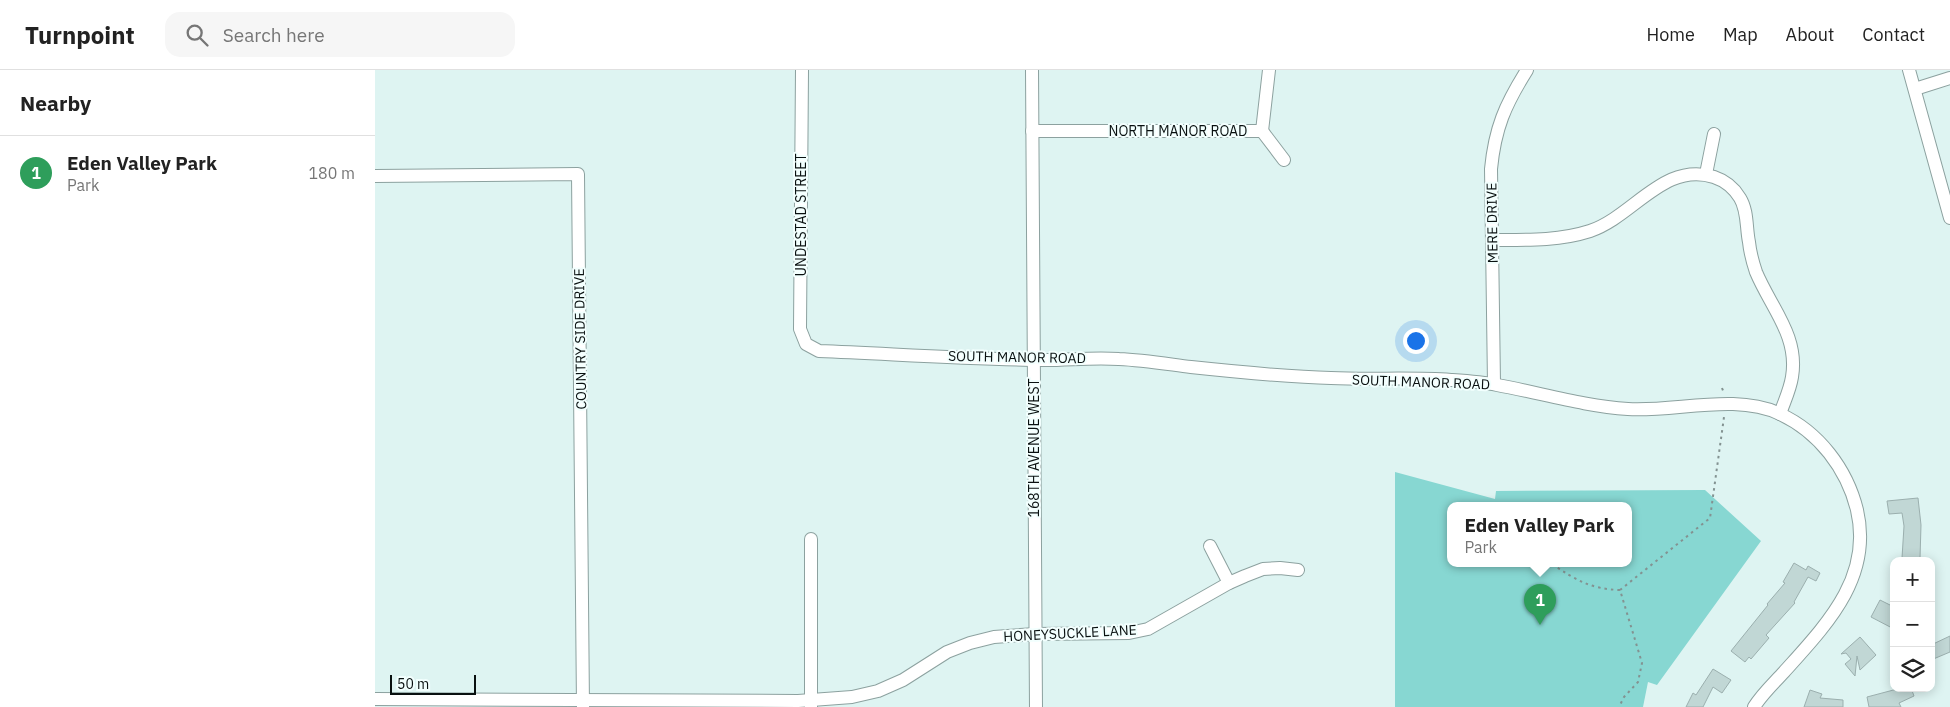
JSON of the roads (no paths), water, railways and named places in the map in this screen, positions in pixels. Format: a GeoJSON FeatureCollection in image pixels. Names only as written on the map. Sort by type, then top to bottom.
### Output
{"type":"FeatureCollection","features":[{"type":"Feature","properties":{"kind":"street","name":"UNDESTAD STREET"},"geometry":{"type":"LineString","coordinates":[[802,70],[800,329],[806,344],[819,351]]}},
{"type":"Feature","properties":{"kind":"street","name":"168TH AVENUE WEST"},"geometry":{"type":"LineString","coordinates":[[1032,70],[1035,707]]}},
{"type":"Feature","properties":{"kind":"street","name":"NORTH MANOR ROAD"},"geometry":{"type":"LineString","coordinates":[[1032,132],[1262,132],[1269,70]]}},
{"type":"Feature","properties":{"kind":"street","name":"MERE DRIVE"},"geometry":{"type":"LineString","coordinates":[[1494,384],[1491,169],[1493,145],[1507,102],[1527,70]]}},
{"type":"Feature","properties":{"kind":"street"},"geometry":{"type":"LineString","coordinates":[[1909,70],[1950,218]]}},
{"type":"Feature","properties":{"kind":"street"},"geometry":{"type":"LineString","coordinates":[[1915,89],[1950,78]]}},
{"type":"Feature","properties":{"kind":"street"},"geometry":{"type":"LineString","coordinates":[[1262,132],[1284,160]]}},
{"type":"Feature","properties":{"kind":"street"},"geometry":{"type":"LineString","coordinates":[[1706,174],[1713,134]]}},
{"type":"Feature","properties":{"kind":"street","name":"COUNTRY SIDE DRIVE"},"geometry":{"type":"LineString","coordinates":[[375,176],[579,174],[583,704]]}},
{"type":"Feature","properties":{"kind":"street"},"geometry":{"type":"LineString","coordinates":[[1493,240],[1571,237],[1593,230],[1629,210],[1657,186],[1673,178],[1706,174],[1724,180],[1742,199],[1755,269],[1765,293],[1789,336],[1793,357],[1792,378],[1779,414]]}},
{"type":"Feature","properties":{"kind":"street","name":"SOUTH MANOR ROAD"},"geometry":{"type":"LineString","coordinates":[[819,351],[1033,359],[1117,359],[1330,378],[1448,380],[1494,384],[1592,405],[1629,409],[1665,409],[1726,404],[1741,405],[1779,414],[1809,432],[1824,446],[1838,464],[1848,483],[1857,509],[1861,534],[1858,559],[1851,583],[1842,602],[1825,626],[1754,707]]}},
{"type":"Feature","properties":{"kind":"street"},"geometry":{"type":"LineString","coordinates":[[811,538],[811,704]]}},
{"type":"Feature","properties":{"kind":"street"},"geometry":{"type":"LineString","coordinates":[[1210,546],[1229,583]]}},
{"type":"Feature","properties":{"kind":"street","name":"HONEYSUCKLE LANE"},"geometry":{"type":"LineString","coordinates":[[375,700],[583,704],[811,704],[878,691],[903,680],[947,652],[970,643],[994,637],[1035,634],[1129,633],[1148,629],[1229,583],[1263,569],[1298,570]]}},
{"type":"Feature","properties":{"kind":"place","name":"Eden Valley Park"},"geometry":{"type":"Point","coordinates":[1540,625]}}]}
